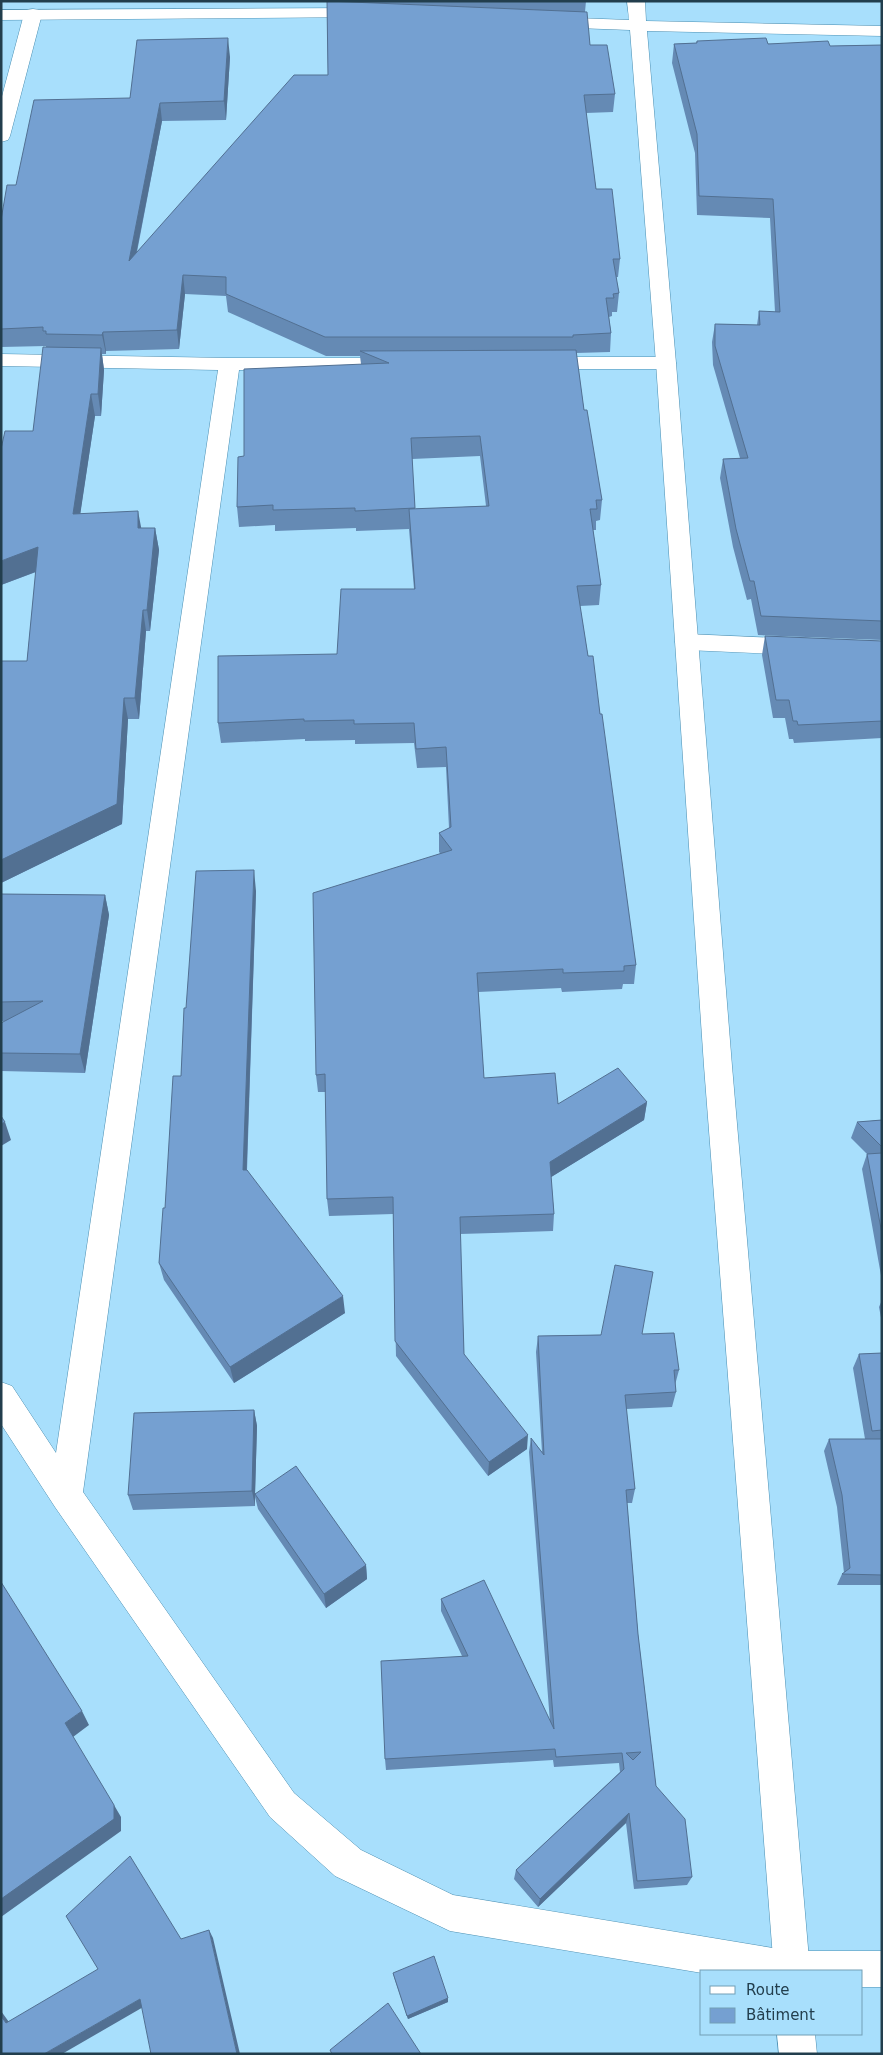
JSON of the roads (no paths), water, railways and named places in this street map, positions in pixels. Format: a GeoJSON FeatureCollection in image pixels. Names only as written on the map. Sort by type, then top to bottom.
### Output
{"type":"FeatureCollection","features":[{"type":"Feature","properties":{"kind":"street"},"geometry":{"type":"LineString","coordinates":[[1,15],[343,12],[382,14]]}},
{"type":"Feature","properties":{"kind":"street"},"geometry":{"type":"LineString","coordinates":[[637,13],[666,363],[718,1066],[792,1970]]}},
{"type":"Feature","properties":{"kind":"street"},"geometry":{"type":"LineString","coordinates":[[538,21],[637,13],[732,30],[882,31]]}},
{"type":"Feature","properties":{"kind":"street"},"geometry":{"type":"LineString","coordinates":[[1,136],[33,14]]}},
{"type":"Feature","properties":{"kind":"street"},"geometry":{"type":"LineString","coordinates":[[1,360],[229,364],[418,364]]}},
{"type":"Feature","properties":{"kind":"street"},"geometry":{"type":"LineString","coordinates":[[517,363],[666,363]]}},
{"type":"Feature","properties":{"kind":"street"},"geometry":{"type":"LineString","coordinates":[[66,1496],[229,364]]}},
{"type":"Feature","properties":{"kind":"street"},"geometry":{"type":"LineString","coordinates":[[687,642],[823,648]]}},
{"type":"Feature","properties":{"kind":"street"},"geometry":{"type":"LineString","coordinates":[[1,1396],[66,1496],[282,1805],[348,1863],[450,1913],[792,1970],[882,1969]]}},
{"type":"Feature","properties":{"kind":"street"},"geometry":{"type":"LineString","coordinates":[[796,2035],[798,2054]]}}]}
